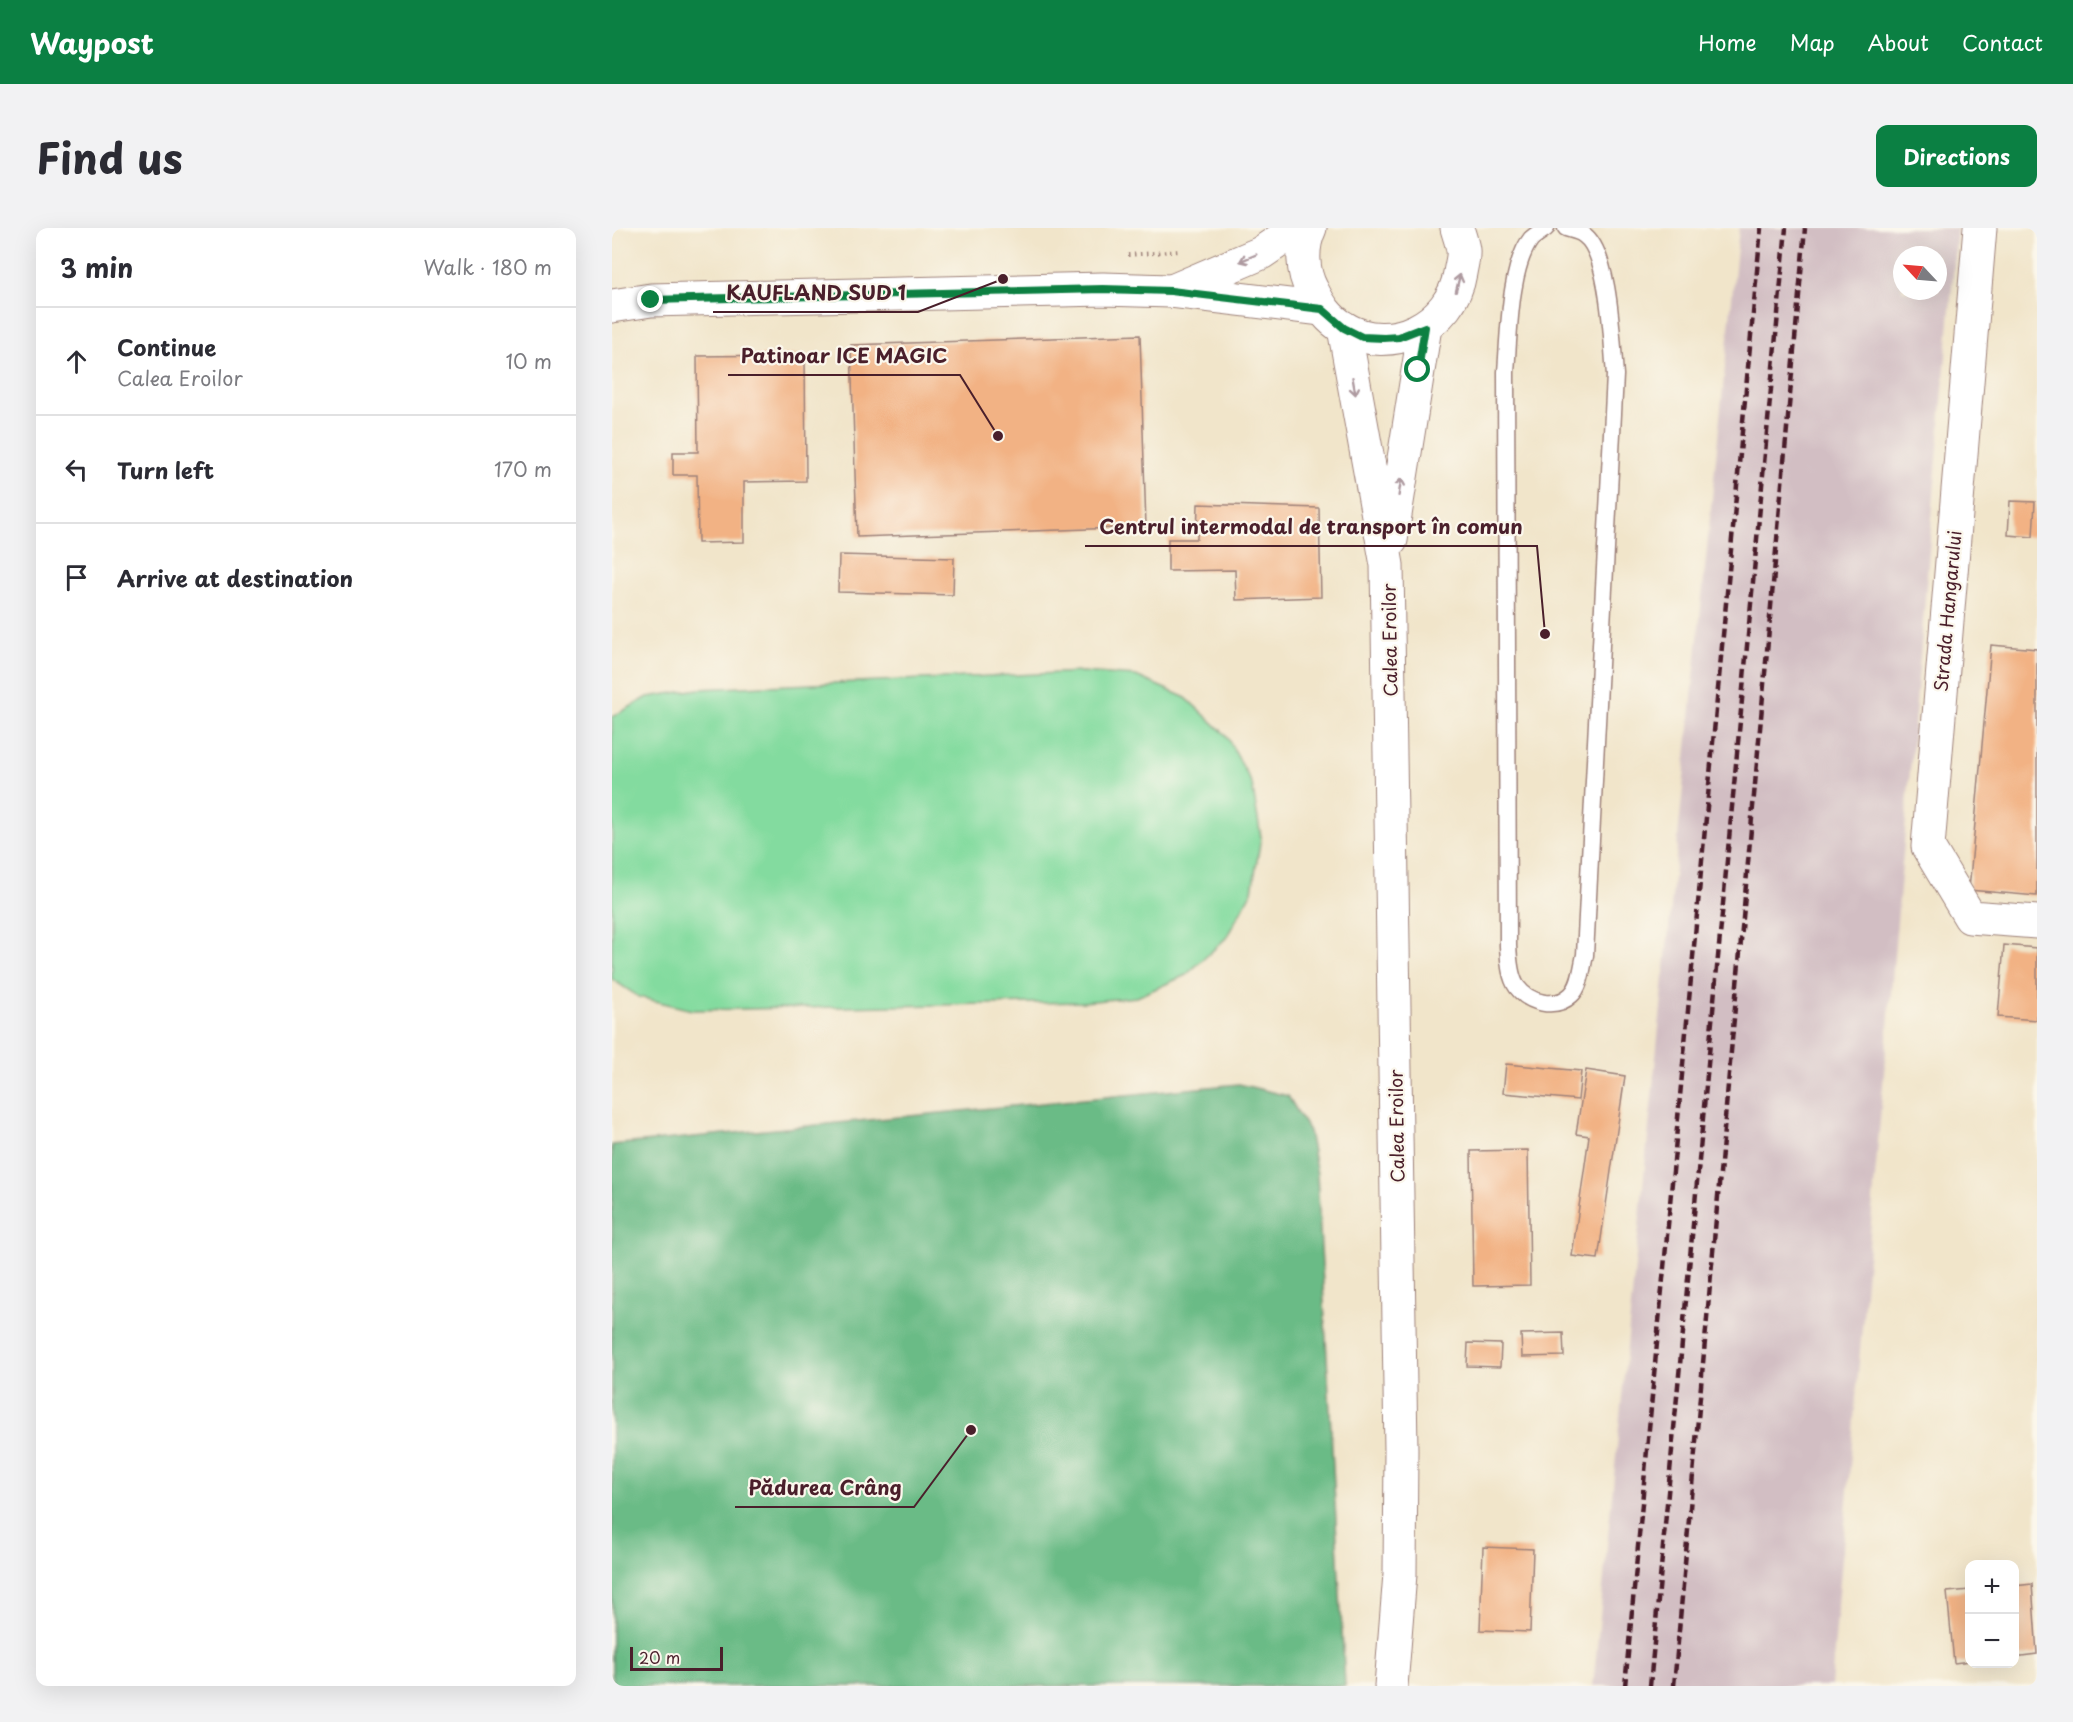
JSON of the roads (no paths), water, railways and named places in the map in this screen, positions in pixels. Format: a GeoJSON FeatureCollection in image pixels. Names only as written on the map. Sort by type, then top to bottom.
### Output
{"type":"FeatureCollection","features":[{"type":"Feature","properties":{"kind":"main road"},"geometry":{"type":"LineString","coordinates":[[1171,291],[1261,253],[1298,228]]}},
{"type":"Feature","properties":{"kind":"main road","name":"Calea Eroilor"},"geometry":{"type":"LineString","coordinates":[[1310,228],[1304,252],[1306,280],[1333,319],[1387,565]]}},
{"type":"Feature","properties":{"kind":"main road"},"geometry":{"type":"LineString","coordinates":[[612,306],[651,300],[1103,289],[1171,291],[1333,319],[1362,337],[1399,337],[1425,327],[1443,312],[1458,289],[1463,252],[1457,228]]}},
{"type":"Feature","properties":{"kind":"main road","name":"Strada Hangarului"},"geometry":{"type":"LineString","coordinates":[[1980,228],[1948,590],[1929,847],[1970,916],[2037,922]]}},
{"type":"Feature","properties":{"kind":"main road","name":"Calea Eroilor"},"geometry":{"type":"LineString","coordinates":[[1391,1686],[1400,1574],[1401,1450],[1387,565],[1425,327]]}},
{"type":"Feature","properties":{"kind":"lane"},"geometry":{"type":"LineString","coordinates":[[1546,228],[1531,238],[1514,280],[1506,372],[1508,946],[1510,966],[1516,986],[1528,998],[1542,1004],[1560,1002],[1572,994],[1580,976],[1585,955],[1615,375],[1606,282],[1599,257],[1585,235],[1566,228]]}},
{"type":"Feature","properties":{"kind":"railway"},"geometry":{"type":"LineString","coordinates":[[1625,1686],[1761,228]]}},
{"type":"Feature","properties":{"kind":"railway"},"geometry":{"type":"LineString","coordinates":[[1650,1686],[1786,228]]}},
{"type":"Feature","properties":{"kind":"railway"},"geometry":{"type":"LineString","coordinates":[[1674,1686],[1805,228]]}},
{"type":"Feature","properties":{"kind":"place","name":"KAUFLAND SUD 1"},"geometry":{"type":"Point","coordinates":[1003,279]}},
{"type":"Feature","properties":{"kind":"place","name":"Patinoar ICE MAGIC"},"geometry":{"type":"Point","coordinates":[998,436]}},
{"type":"Feature","properties":{"kind":"place","name":"Centrul intermodal de transport în comun"},"geometry":{"type":"Point","coordinates":[1545,634]}},
{"type":"Feature","properties":{"kind":"place","name":"Pădurea Crâng"},"geometry":{"type":"Point","coordinates":[971,1430]}}]}
